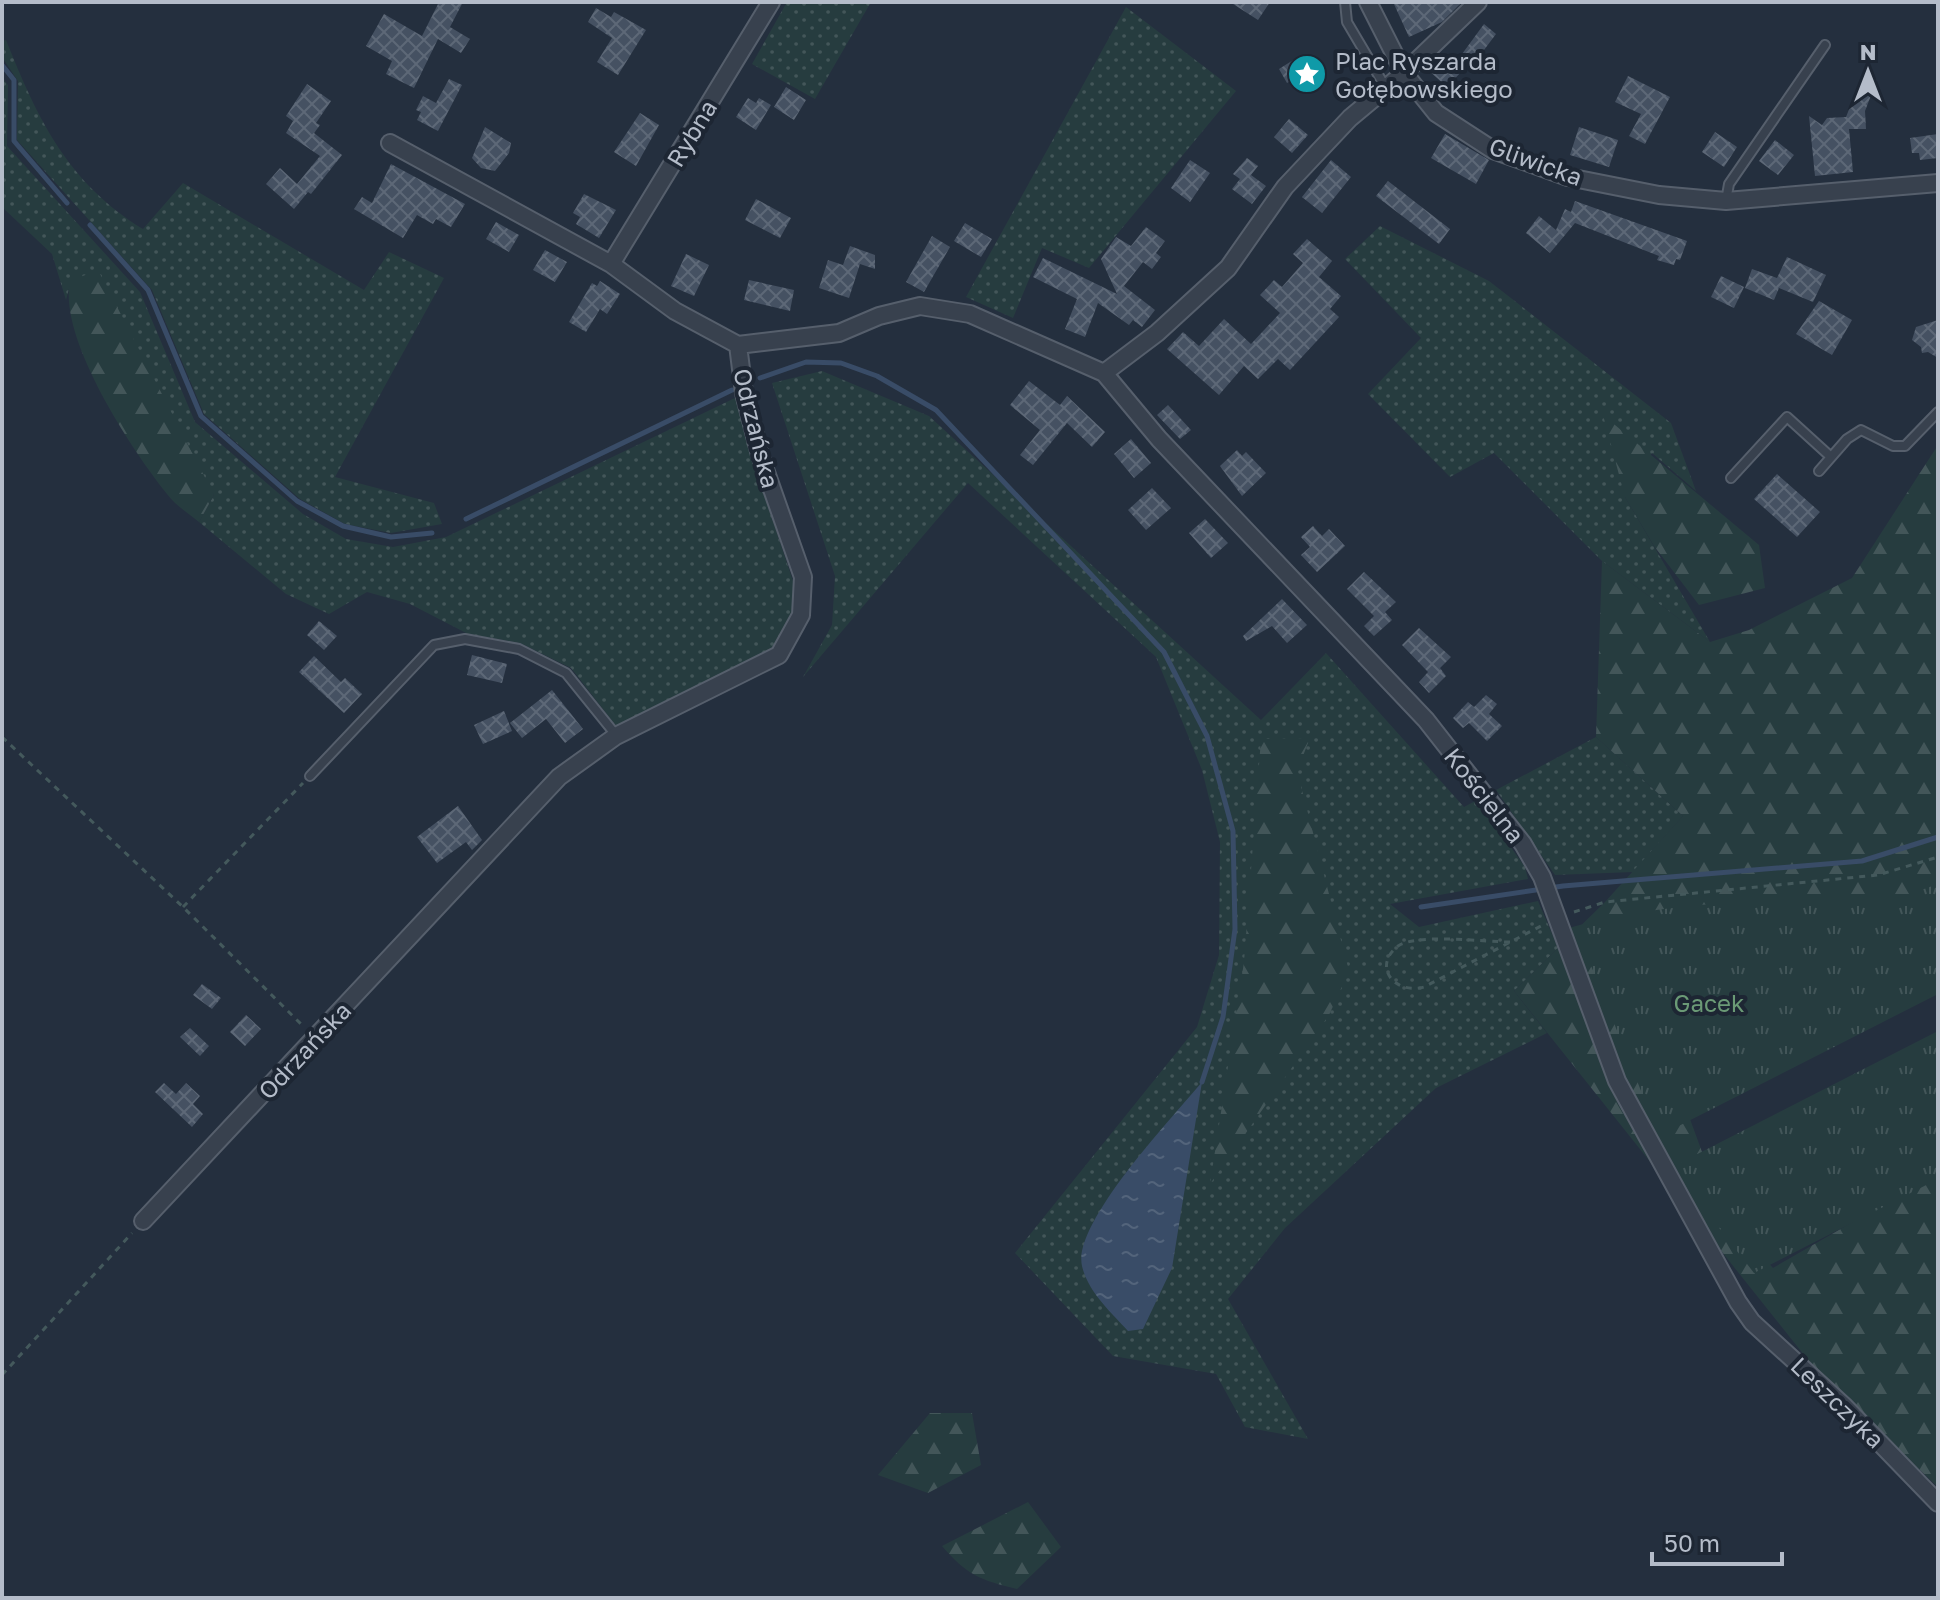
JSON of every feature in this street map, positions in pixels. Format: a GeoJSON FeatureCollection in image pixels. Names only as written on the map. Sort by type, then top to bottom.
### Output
{"type":"FeatureCollection","features":[{"type":"Feature","properties":{"kind":"street","name":"Rybna"},"geometry":{"type":"LineString","coordinates":[[611,264],[771,2]]}},
{"type":"Feature","properties":{"kind":"street","name":"Gliwicka"},"geometry":{"type":"LineString","coordinates":[[1368,2],[1404,73],[1436,113],[1493,150],[1568,177],[1659,195],[1726,201],[1828,195],[1938,183]]}},
{"type":"Feature","properties":{"kind":"street"},"geometry":{"type":"LineString","coordinates":[[1104,373],[1169,323],[1228,268],[1285,187],[1350,118],[1404,73],[1478,2]]}},
{"type":"Feature","properties":{"kind":"street"},"geometry":{"type":"LineString","coordinates":[[390,143],[611,264],[675,311],[738,345]]}},
{"type":"Feature","properties":{"kind":"street","name":"Odrzańska"},"geometry":{"type":"LineString","coordinates":[[143,1221],[559,777],[616,736],[779,655],[801,615],[803,577],[760,455],[744,393],[738,345],[839,333],[879,316],[920,306],[970,314],[1104,373]]}},
{"type":"Feature","properties":{"kind":"street","name":"Kościelna"},"geometry":{"type":"LineString","coordinates":[[1104,373],[1159,439],[1426,720],[1523,844],[1542,877],[1617,1081],[1738,1302]]}},
{"type":"Feature","properties":{"kind":"street","name":"Leszczyka"},"geometry":{"type":"LineString","coordinates":[[1738,1302],[1752,1322],[1845,1407],[1938,1503]]}},
{"type":"Feature","properties":{"kind":"lane"},"geometry":{"type":"LineString","coordinates":[[1345,2],[1347,22],[1386,88]]}},
{"type":"Feature","properties":{"kind":"lane"},"geometry":{"type":"LineString","coordinates":[[1726,201],[1729,184],[1825,45]]}},
{"type":"Feature","properties":{"kind":"lane"},"geometry":{"type":"LineString","coordinates":[[1819,471],[1847,439],[1861,430],[1893,446],[1905,446],[1938,412]]}},
{"type":"Feature","properties":{"kind":"lane"},"geometry":{"type":"LineString","coordinates":[[1731,478],[1787,417],[1831,457]]}},
{"type":"Feature","properties":{"kind":"lane"},"geometry":{"type":"LineString","coordinates":[[310,776],[434,645],[465,639],[519,649],[566,673],[616,736]]}},
{"type":"Feature","properties":{"kind":"path"},"geometry":{"type":"LineString","coordinates":[[2,737],[183,907],[315,1038]]}},
{"type":"Feature","properties":{"kind":"path"},"geometry":{"type":"LineString","coordinates":[[183,907],[310,776]]}},
{"type":"Feature","properties":{"kind":"path"},"geometry":{"type":"LineString","coordinates":[[1510,942],[1414,940],[1398,946],[1389,958],[1388,973],[1395,985],[1409,991],[1424,987],[1556,918],[1605,902],[1878,875],[1938,857]]}},
{"type":"Feature","properties":{"kind":"path"},"geometry":{"type":"LineString","coordinates":[[2,1375],[143,1221]]}},
{"type":"Feature","properties":{"kind":"green space"},"geometry":{"type":"Polygon","coordinates":[[[787,2],[871,2],[815,99],[752,64],[787,2]]]}},
{"type":"Feature","properties":{"kind":"green space"},"geometry":{"type":"Polygon","coordinates":[[[1126,7],[1236,91],[1089,268],[1042,248],[1013,318],[966,297],[1126,7]]]}},
{"type":"Feature","properties":{"kind":"green space"},"geometry":{"type":"Polygon","coordinates":[[[6,40],[30,97],[58,147],[94,191],[143,229],[183,183],[364,290],[389,252],[444,278],[335,477],[434,503],[442,524],[391,533],[345,524],[300,499],[204,414],[152,290],[17,140],[18,81],[2,57],[2,41],[6,40]]]}},
{"type":"Feature","properties":{"kind":"green space"},"geometry":{"type":"Polygon","coordinates":[[[2,77],[8,85],[7,146],[140,292],[195,422],[303,514],[346,539],[393,547],[446,537],[737,397],[754,464],[793,581],[795,611],[774,648],[617,727],[571,668],[520,643],[468,634],[410,604],[367,592],[329,614],[286,594],[199,522],[214,495],[71,281],[66,300],[52,254],[2,207],[2,77]]]}},
{"type":"Feature","properties":{"kind":"green space"},"geometry":{"type":"Polygon","coordinates":[[[1380,226],[1489,281],[1671,423],[1696,491],[1652,453],[1625,497],[1710,642],[1602,561],[1494,453],[1450,477],[1368,394],[1421,338],[1345,259],[1380,226]]]}},
{"type":"Feature","properties":{"kind":"green space"},"geometry":{"type":"Polygon","coordinates":[[[98,270],[214,495],[199,522],[174,502],[135,450],[86,362],[69,305],[70,281],[98,270]]]}},
{"type":"Feature","properties":{"kind":"green space"},"geometry":{"type":"Polygon","coordinates":[[[822,371],[929,416],[1261,720],[1326,653],[1464,807],[1477,800],[1525,867],[1528,879],[1390,904],[1419,927],[1538,901],[1558,948],[1514,991],[1547,1033],[1436,1088],[1285,1228],[1228,1299],[1308,1439],[1245,1427],[1216,1374],[1113,1356],[1015,1253],[1197,1027],[1219,955],[1220,842],[1202,770],[1156,657],[968,483],[803,677],[832,625],[835,576],[772,383],[822,371]]]}},
{"type":"Feature","properties":{"kind":"green space"},"geometry":{"type":"Polygon","coordinates":[[[1603,415],[1759,545],[1765,588],[1699,605],[1654,546],[1625,497],[1603,415]]]}},
{"type":"Feature","properties":{"kind":"green space"},"geometry":{"type":"Polygon","coordinates":[[[1938,445],[1938,914],[1653,1018],[1724,1212],[1773,1268],[1938,1173],[1938,1487],[1824,1380],[1514,991],[1605,902],[1683,816],[1596,737],[1602,561],[1710,642],[1749,630],[1852,578],[1938,445]]]}},
{"type":"Feature","properties":{"kind":"green space"},"geometry":{"type":"Polygon","coordinates":[[[1596,737],[1683,816],[1633,872],[1555,875],[1496,790],[1596,737]]]}},
{"type":"Feature","properties":{"kind":"green space"},"geometry":{"type":"Polygon","coordinates":[[[1310,738],[1297,771],[1349,971],[1329,1015],[1210,1184],[1244,962],[1261,739],[1310,738]]]}},
{"type":"Feature","properties":{"kind":"green space","name":"Gacek"},"geometry":{"type":"Polygon","coordinates":[[[1938,884],[1938,994],[1659,1136],[1592,968],[1569,928],[1610,918],[1695,905],[1910,894],[1938,884]]]}},
{"type":"Feature","properties":{"kind":"green space"},"geometry":{"type":"Polygon","coordinates":[[[1938,1031],[1938,1179],[1754,1273],[1672,1167],[1938,1031]]]}},
{"type":"Feature","properties":{"kind":"green space"},"geometry":{"type":"Polygon","coordinates":[[[930,1413],[972,1413],[981,1465],[928,1493],[878,1475],[930,1413]]]}},
{"type":"Feature","properties":{"kind":"green space"},"geometry":{"type":"Polygon","coordinates":[[[1028,1502],[1061,1547],[1017,1589],[975,1575],[942,1546],[1028,1502]]]}},
{"type":"Feature","properties":{"kind":"water"},"geometry":{"type":"Polygon","coordinates":[[[1202,1082],[1172,1268],[1143,1329],[1128,1331],[1089,1284],[1082,1266],[1083,1247],[1108,1198],[1202,1082]]]}},
{"type":"Feature","properties":{"kind":"building"},"geometry":{"type":"Polygon","coordinates":[[[439,2],[463,2],[450,27],[470,39],[461,53],[438,39],[414,88],[386,74],[392,61],[366,46],[384,14],[422,36],[439,2]]]}},
{"type":"Feature","properties":{"kind":"building"},"geometry":{"type":"Polygon","coordinates":[[[1230,2],[1270,2],[1258,20],[1230,2]]]}},
{"type":"Feature","properties":{"kind":"building"},"geometry":{"type":"Polygon","coordinates":[[[1393,2],[1462,2],[1442,22],[1409,37],[1393,2]]]}},
{"type":"Feature","properties":{"kind":"building"},"geometry":{"type":"Polygon","coordinates":[[[596,8],[611,17],[614,12],[646,30],[618,75],[597,62],[612,38],[588,22],[596,8]]]}},
{"type":"Feature","properties":{"kind":"building"},"geometry":{"type":"Polygon","coordinates":[[[1484,24],[1496,34],[1478,58],[1476,56],[1447,87],[1426,68],[1441,53],[1454,65],[1484,24]]]}},
{"type":"Feature","properties":{"kind":"building"},"geometry":{"type":"Polygon","coordinates":[[[1298,57],[1307,72],[1287,83],[1279,69],[1298,57]]]}},
{"type":"Feature","properties":{"kind":"building"},"geometry":{"type":"Polygon","coordinates":[[[1863,74],[1877,80],[1865,111],[1866,129],[1849,129],[1853,172],[1815,176],[1809,116],[1822,125],[1827,118],[1846,117],[1863,74]]]}},
{"type":"Feature","properties":{"kind":"building"},"geometry":{"type":"Polygon","coordinates":[[[1628,76],[1670,97],[1645,144],[1629,136],[1641,114],[1615,102],[1628,76]]]}},
{"type":"Feature","properties":{"kind":"building"},"geometry":{"type":"Polygon","coordinates":[[[449,79],[462,85],[438,131],[417,120],[421,112],[416,110],[423,96],[436,103],[449,79]]]}},
{"type":"Feature","properties":{"kind":"building"},"geometry":{"type":"Polygon","coordinates":[[[307,84],[331,101],[316,123],[320,125],[314,133],[342,155],[311,194],[308,192],[294,209],[266,184],[280,168],[297,184],[320,156],[286,133],[293,121],[286,116],[307,84]]]}},
{"type":"Feature","properties":{"kind":"building"},"geometry":{"type":"Polygon","coordinates":[[[786,87],[806,100],[794,120],[774,107],[786,87]]]}},
{"type":"Feature","properties":{"kind":"building"},"geometry":{"type":"Polygon","coordinates":[[[748,98],[756,103],[759,98],[771,105],[756,130],[736,117],[748,98]]]}},
{"type":"Feature","properties":{"kind":"building"},"geometry":{"type":"Polygon","coordinates":[[[640,113],[659,125],[636,166],[614,152],[640,113]]]}},
{"type":"Feature","properties":{"kind":"building"},"geometry":{"type":"Polygon","coordinates":[[[1289,119],[1308,135],[1292,153],[1274,137],[1289,119]]]}},
{"type":"Feature","properties":{"kind":"building"},"geometry":{"type":"Polygon","coordinates":[[[485,127],[511,143],[509,153],[495,171],[481,168],[472,158],[485,127]]]}},
{"type":"Feature","properties":{"kind":"building"},"geometry":{"type":"Polygon","coordinates":[[[1579,127],[1618,140],[1609,167],[1570,155],[1579,127]]]}},
{"type":"Feature","properties":{"kind":"building"},"geometry":{"type":"Polygon","coordinates":[[[1715,132],[1737,147],[1724,167],[1702,152],[1715,132]]]}},
{"type":"Feature","properties":{"kind":"building"},"geometry":{"type":"Polygon","coordinates":[[[1445,134],[1489,160],[1476,184],[1431,158],[1445,134]]]}},
{"type":"Feature","properties":{"kind":"building"},"geometry":{"type":"Polygon","coordinates":[[[1938,134],[1938,158],[1920,160],[1919,153],[1912,153],[1910,138],[1938,134]]]}},
{"type":"Feature","properties":{"kind":"building"},"geometry":{"type":"Polygon","coordinates":[[[1775,140],[1794,155],[1778,175],[1759,161],[1775,140]]]}},
{"type":"Feature","properties":{"kind":"building"},"geometry":{"type":"Polygon","coordinates":[[[1247,158],[1258,166],[1251,175],[1266,186],[1252,204],[1232,189],[1240,179],[1233,174],[1247,158]]]}},
{"type":"Feature","properties":{"kind":"building"},"geometry":{"type":"Polygon","coordinates":[[[1190,160],[1210,173],[1190,202],[1171,188],[1190,160]]]}},
{"type":"Feature","properties":{"kind":"building"},"geometry":{"type":"Polygon","coordinates":[[[1331,160],[1351,177],[1322,213],[1302,197],[1331,160]]]}},
{"type":"Feature","properties":{"kind":"building"},"geometry":{"type":"Polygon","coordinates":[[[391,164],[465,204],[451,227],[436,219],[433,224],[417,215],[403,238],[354,209],[362,197],[372,203],[391,164]]]}},
{"type":"Feature","properties":{"kind":"building"},"geometry":{"type":"Polygon","coordinates":[[[1388,181],[1450,229],[1439,244],[1376,196],[1388,181]]]}},
{"type":"Feature","properties":{"kind":"building"},"geometry":{"type":"Polygon","coordinates":[[[584,194],[616,210],[599,238],[576,224],[580,217],[573,213],[584,194]]]}},
{"type":"Feature","properties":{"kind":"building"},"geometry":{"type":"Polygon","coordinates":[[[756,199],[791,218],[780,238],[745,220],[756,199]]]}},
{"type":"Feature","properties":{"kind":"building"},"geometry":{"type":"Polygon","coordinates":[[[1575,201],[1687,241],[1680,260],[1676,259],[1674,265],[1657,260],[1659,256],[1575,223],[1550,253],[1526,233],[1539,216],[1556,230],[1565,209],[1571,212],[1575,201]]]}},
{"type":"Feature","properties":{"kind":"building"},"geometry":{"type":"Polygon","coordinates":[[[496,222],[519,235],[509,252],[486,239],[496,222]]]}},
{"type":"Feature","properties":{"kind":"building"},"geometry":{"type":"Polygon","coordinates":[[[965,223],[992,239],[981,257],[954,241],[965,223]]]}},
{"type":"Feature","properties":{"kind":"building"},"geometry":{"type":"Polygon","coordinates":[[[1146,227],[1165,241],[1156,253],[1161,257],[1152,269],[1143,262],[1124,286],[1155,310],[1142,327],[1133,320],[1129,325],[1098,303],[1085,337],[1065,329],[1077,299],[1033,277],[1043,258],[1117,294],[1101,259],[1116,237],[1131,246],[1146,227]]]}},
{"type":"Feature","properties":{"kind":"building"},"geometry":{"type":"Polygon","coordinates":[[[932,236],[950,247],[924,292],[906,282],[932,236]]]}},
{"type":"Feature","properties":{"kind":"building"},"geometry":{"type":"Polygon","coordinates":[[[1307,239],[1332,261],[1319,277],[1341,296],[1330,309],[1339,317],[1290,370],[1278,359],[1258,379],[1244,366],[1219,395],[1167,349],[1183,332],[1199,346],[1224,319],[1251,344],[1280,313],[1260,295],[1274,280],[1282,287],[1303,263],[1293,254],[1307,239]]]}},
{"type":"Feature","properties":{"kind":"building"},"geometry":{"type":"Polygon","coordinates":[[[850,246],[875,255],[875,269],[860,264],[849,298],[819,288],[828,260],[843,265],[850,246]]]}},
{"type":"Feature","properties":{"kind":"building"},"geometry":{"type":"Polygon","coordinates":[[[545,250],[567,262],[555,282],[533,270],[545,250]]]}},
{"type":"Feature","properties":{"kind":"building"},"geometry":{"type":"Polygon","coordinates":[[[686,254],[709,265],[694,296],[671,286],[686,254]]]}},
{"type":"Feature","properties":{"kind":"building"},"geometry":{"type":"Polygon","coordinates":[[[1787,257],[1826,275],[1813,302],[1779,288],[1774,300],[1745,288],[1752,269],[1777,278],[1787,257]]]}},
{"type":"Feature","properties":{"kind":"building"},"geometry":{"type":"Polygon","coordinates":[[[1721,276],[1744,287],[1734,308],[1711,297],[1721,276]]]}},
{"type":"Feature","properties":{"kind":"building"},"geometry":{"type":"Polygon","coordinates":[[[749,280],[794,290],[790,311],[744,300],[749,280]]]}},
{"type":"Feature","properties":{"kind":"building"},"geometry":{"type":"Polygon","coordinates":[[[600,281],[620,294],[607,314],[600,309],[586,332],[569,322],[592,283],[597,286],[600,281]]]}},
{"type":"Feature","properties":{"kind":"building"},"geometry":{"type":"Polygon","coordinates":[[[1819,301],[1852,320],[1832,355],[1796,334],[1819,301]]]}},
{"type":"Feature","properties":{"kind":"building"},"geometry":{"type":"Polygon","coordinates":[[[1938,320],[1938,358],[1928,352],[1922,353],[1921,347],[1912,340],[1916,327],[1938,320]]]}},
{"type":"Feature","properties":{"kind":"building"},"geometry":{"type":"Polygon","coordinates":[[[1029,381],[1060,405],[1067,396],[1105,432],[1092,447],[1067,423],[1033,465],[1020,455],[1040,430],[1010,405],[1029,381]]]}},
{"type":"Feature","properties":{"kind":"building"},"geometry":{"type":"Polygon","coordinates":[[[1168,405],[1191,430],[1180,439],[1157,415],[1168,405]]]}},
{"type":"Feature","properties":{"kind":"building"},"geometry":{"type":"Polygon","coordinates":[[[1131,439],[1151,463],[1134,478],[1114,454],[1131,439]]]}},
{"type":"Feature","properties":{"kind":"building"},"geometry":{"type":"Polygon","coordinates":[[[1237,450],[1242,456],[1246,452],[1266,473],[1242,496],[1220,466],[1237,450]]]}},
{"type":"Feature","properties":{"kind":"building"},"geometry":{"type":"Polygon","coordinates":[[[1777,474],[1820,512],[1797,537],[1754,499],[1777,474]]]}},
{"type":"Feature","properties":{"kind":"building"},"geometry":{"type":"Polygon","coordinates":[[[1152,488],[1171,508],[1146,530],[1128,510],[1152,488]]]}},
{"type":"Feature","properties":{"kind":"building"},"geometry":{"type":"Polygon","coordinates":[[[1205,519],[1228,543],[1211,558],[1189,533],[1205,519]]]}},
{"type":"Feature","properties":{"kind":"building"},"geometry":{"type":"Polygon","coordinates":[[[1313,526],[1322,536],[1329,529],[1345,546],[1317,572],[1301,555],[1310,547],[1301,537],[1313,526]]]}},
{"type":"Feature","properties":{"kind":"building"},"geometry":{"type":"Polygon","coordinates":[[[1364,572],[1396,602],[1385,612],[1392,620],[1374,636],[1364,626],[1374,616],[1347,589],[1364,572]]]}},
{"type":"Feature","properties":{"kind":"building"},"geometry":{"type":"Polygon","coordinates":[[[1282,599],[1307,625],[1287,643],[1272,626],[1246,641],[1243,636],[1282,599]]]}},
{"type":"Feature","properties":{"kind":"building"},"geometry":{"type":"Polygon","coordinates":[[[319,621],[337,636],[324,650],[307,635],[319,621]]]}},
{"type":"Feature","properties":{"kind":"building"},"geometry":{"type":"Polygon","coordinates":[[[1419,628],[1451,657],[1440,668],[1446,676],[1429,693],[1419,682],[1428,672],[1402,645],[1419,628]]]}},
{"type":"Feature","properties":{"kind":"building"},"geometry":{"type":"Polygon","coordinates":[[[472,655],[507,664],[502,683],[467,675],[472,655]]]}},
{"type":"Feature","properties":{"kind":"building"},"geometry":{"type":"Polygon","coordinates":[[[314,656],[341,682],[345,678],[362,694],[344,713],[299,672],[314,656]]]}},
{"type":"Feature","properties":{"kind":"building"},"geometry":{"type":"Polygon","coordinates":[[[552,690],[583,729],[565,743],[546,719],[522,738],[510,723],[552,690]]]}},
{"type":"Feature","properties":{"kind":"building"},"geometry":{"type":"Polygon","coordinates":[[[1486,695],[1497,704],[1489,714],[1502,726],[1487,741],[1469,723],[1463,728],[1453,718],[1468,702],[1474,707],[1486,695]]]}},
{"type":"Feature","properties":{"kind":"building"},"geometry":{"type":"Polygon","coordinates":[[[504,711],[512,731],[483,744],[474,725],[504,711]]]}},
{"type":"Feature","properties":{"kind":"building"},"geometry":{"type":"Polygon","coordinates":[[[458,806],[482,840],[472,850],[466,842],[437,863],[417,837],[458,806]]]}},
{"type":"Feature","properties":{"kind":"building"},"geometry":{"type":"Polygon","coordinates":[[[202,984],[221,998],[212,1009],[193,995],[202,984]]]}},
{"type":"Feature","properties":{"kind":"building"},"geometry":{"type":"Polygon","coordinates":[[[246,1015],[261,1029],[245,1046],[230,1032],[246,1015]]]}},
{"type":"Feature","properties":{"kind":"building"},"geometry":{"type":"Polygon","coordinates":[[[190,1028],[209,1046],[200,1056],[180,1037],[190,1028]]]}},
{"type":"Feature","properties":{"kind":"building"},"geometry":{"type":"Polygon","coordinates":[[[164,1083],[176,1094],[186,1083],[200,1096],[193,1104],[203,1114],[192,1127],[155,1092],[164,1083]]]}},
{"type":"Feature","properties":{"kind":"waterway"},"geometry":{"type":"LineString","coordinates":[[2,65],[14,80],[14,141],[67,203]]}},
{"type":"Feature","properties":{"kind":"waterway"},"geometry":{"type":"LineString","coordinates":[[90,225],[148,290],[201,416],[297,501],[343,526],[391,537],[432,533]]}},
{"type":"Feature","properties":{"kind":"waterway"},"geometry":{"type":"LineString","coordinates":[[760,378],[806,362],[841,363],[877,376],[936,410],[1164,652],[1207,736],[1233,831],[1235,929],[1223,1017],[1202,1082]]}},
{"type":"Feature","properties":{"kind":"waterway"},"geometry":{"type":"LineString","coordinates":[[466,519],[732,390]]}},
{"type":"Feature","properties":{"kind":"waterway"},"geometry":{"type":"LineString","coordinates":[[1421,907],[1563,886],[1862,861],[1938,837]]}},
{"type":"Feature","properties":{"kind":"place","name":"Plac Ryszarda Gołębowskiego"},"geometry":{"type":"Point","coordinates":[1307,74]}}]}
